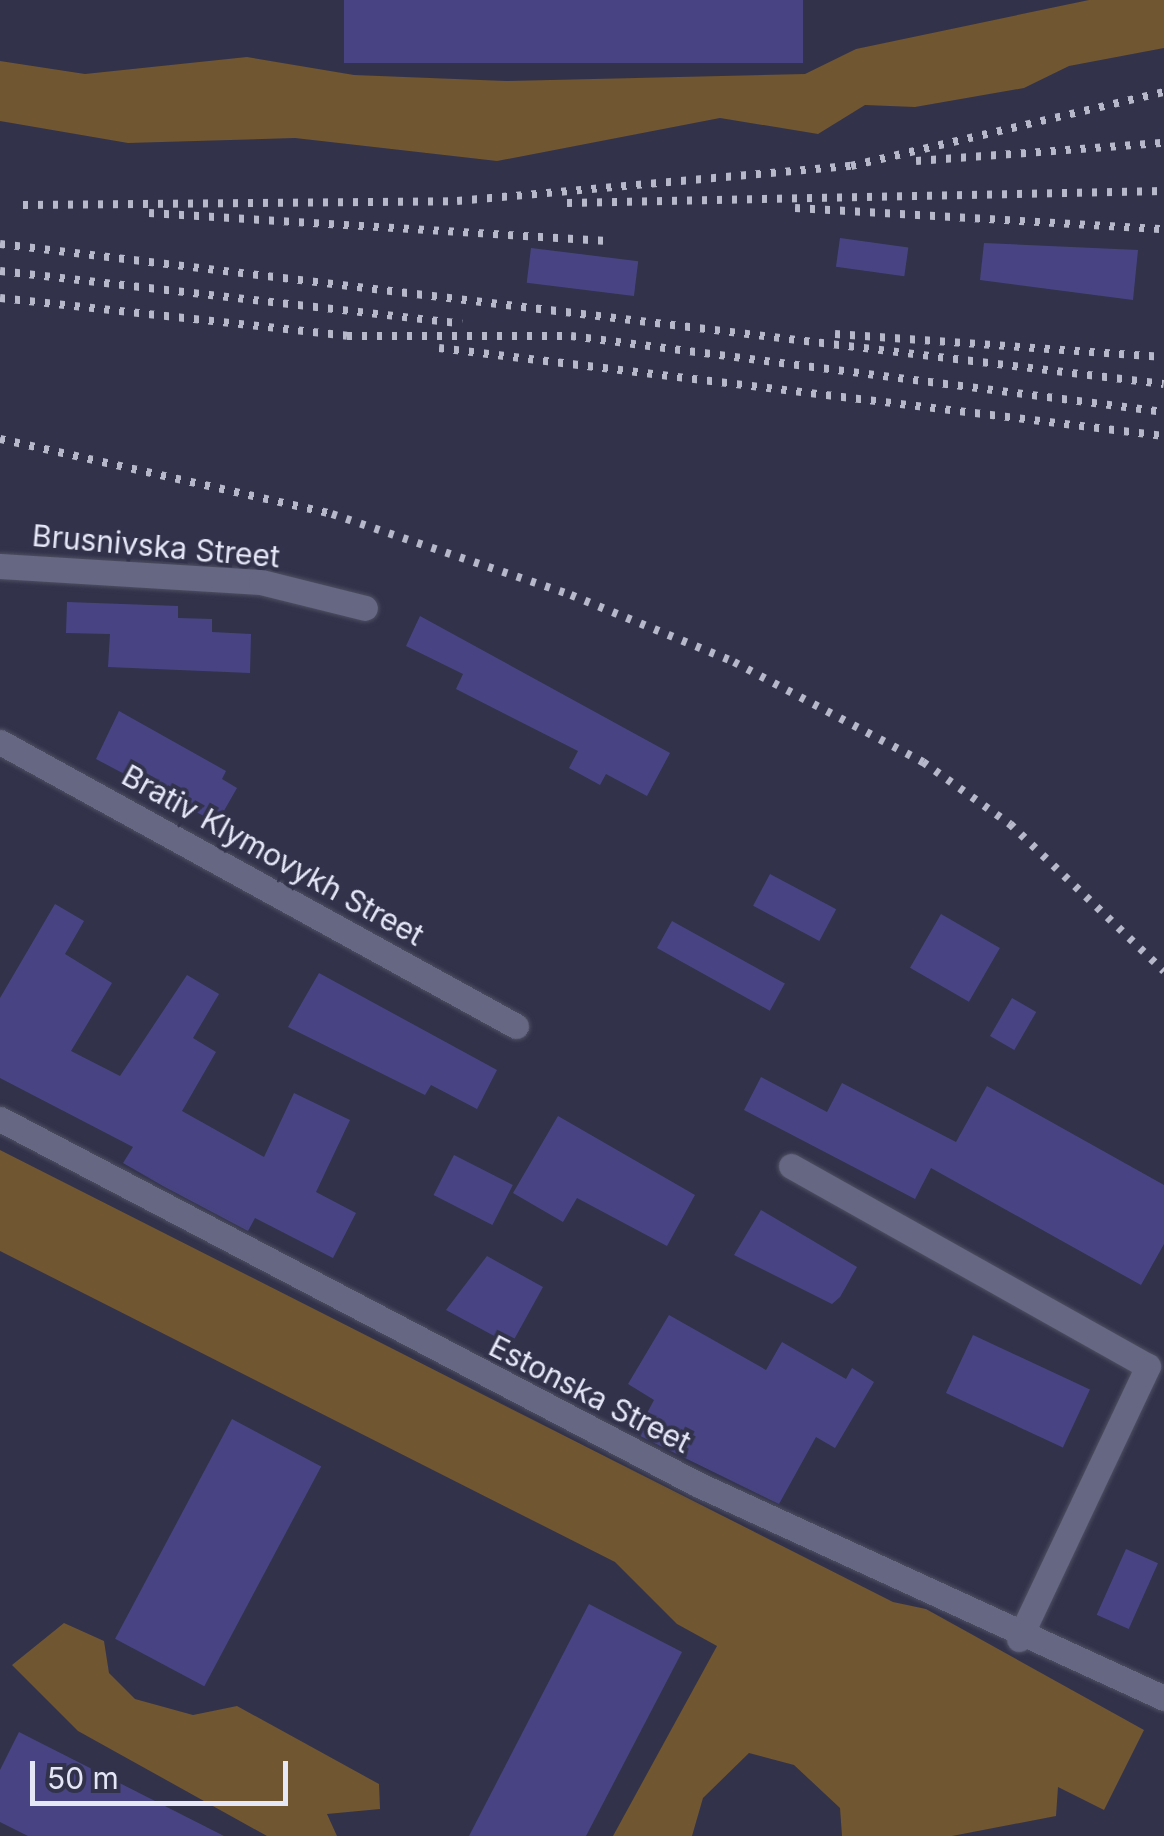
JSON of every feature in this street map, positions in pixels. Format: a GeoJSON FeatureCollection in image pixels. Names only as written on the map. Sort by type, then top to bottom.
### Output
{"type":"FeatureCollection","features":[{"type":"Feature","properties":{"kind":"street","name":"Brusnivska Street"},"geometry":{"type":"LineString","coordinates":[[0,566],[260,582],[365,608]]}},
{"type":"Feature","properties":{"kind":"street","name":"Brativ Klymovykh Street"},"geometry":{"type":"LineString","coordinates":[[0,742],[516,1026]]}},
{"type":"Feature","properties":{"kind":"street","name":"Estonska Street"},"geometry":{"type":"LineString","coordinates":[[0,1119],[428,1348],[1019,1639],[1164,1698]]}},
{"type":"Feature","properties":{"kind":"street"},"geometry":{"type":"LineString","coordinates":[[791,1166],[1148,1366],[1019,1639]]}},
{"type":"Feature","properties":{"kind":"shaded area"},"geometry":{"type":"Polygon","coordinates":[[[1089,0],[1164,0],[1164,48],[1069,66],[1024,88],[915,107],[865,105],[818,134],[720,118],[497,161],[295,138],[128,143],[0,121],[0,61],[85,74],[247,57],[354,75],[506,81],[805,74],[856,49],[1089,0]]]}},
{"type":"Feature","properties":{"kind":"shaded area"},"geometry":{"type":"Polygon","coordinates":[[[0,1150],[893,1602],[926,1609],[1144,1730],[1104,1810],[1058,1787],[1056,1816],[952,1836],[842,1836],[840,1808],[794,1765],[749,1753],[703,1798],[692,1836],[613,1836],[717,1646],[677,1624],[615,1562],[0,1251],[0,1150]]]}},
{"type":"Feature","properties":{"kind":"shaded area"},"geometry":{"type":"Polygon","coordinates":[[[64,1623],[104,1641],[109,1673],[135,1699],[193,1715],[237,1706],[379,1784],[380,1809],[327,1814],[337,1836],[267,1836],[78,1731],[12,1665],[64,1623]]]}},
{"type":"Feature","properties":{"kind":"building"},"geometry":{"type":"Polygon","coordinates":[[[344,0],[803,0],[803,63],[344,63],[344,0]]]}},
{"type":"Feature","properties":{"kind":"building"},"geometry":{"type":"Polygon","coordinates":[[[840,238],[908,248],[904,276],[836,267],[840,238]]]}},
{"type":"Feature","properties":{"kind":"building"},"geometry":{"type":"Polygon","coordinates":[[[984,243],[1138,250],[1133,300],[980,280],[984,243]]]}},
{"type":"Feature","properties":{"kind":"building"},"geometry":{"type":"Polygon","coordinates":[[[531,248],[638,261],[634,296],[527,283],[531,248]]]}},
{"type":"Feature","properties":{"kind":"building"},"geometry":{"type":"Polygon","coordinates":[[[67,602],[178,606],[178,618],[212,619],[212,632],[251,634],[250,673],[108,667],[110,634],[66,633],[67,602]]]}},
{"type":"Feature","properties":{"kind":"building"},"geometry":{"type":"Polygon","coordinates":[[[420,616],[670,753],[647,796],[606,774],[600,785],[569,768],[578,751],[456,689],[463,674],[406,646],[420,616]]]}},
{"type":"Feature","properties":{"kind":"building"},"geometry":{"type":"Polygon","coordinates":[[[119,711],[226,771],[222,779],[237,788],[217,823],[96,759],[119,711]]]}},
{"type":"Feature","properties":{"kind":"building"},"geometry":{"type":"Polygon","coordinates":[[[770,874],[836,909],[819,941],[753,906],[770,874]]]}},
{"type":"Feature","properties":{"kind":"building"},"geometry":{"type":"Polygon","coordinates":[[[55,904],[84,921],[65,954],[112,983],[71,1051],[120,1076],[187,975],[219,994],[193,1038],[216,1052],[182,1111],[264,1157],[294,1093],[350,1120],[316,1192],[356,1213],[333,1258],[255,1218],[248,1231],[163,1186],[123,1163],[133,1147],[0,1078],[0,998],[55,904]]]}},
{"type":"Feature","properties":{"kind":"building"},"geometry":{"type":"Polygon","coordinates":[[[941,914],[1000,948],[969,1002],[910,968],[941,914]]]}},
{"type":"Feature","properties":{"kind":"building"},"geometry":{"type":"Polygon","coordinates":[[[672,921],[785,984],[770,1011],[657,948],[672,921]]]}},
{"type":"Feature","properties":{"kind":"building"},"geometry":{"type":"Polygon","coordinates":[[[319,973],[497,1070],[477,1109],[431,1085],[425,1095],[288,1027],[319,973]]]}},
{"type":"Feature","properties":{"kind":"building"},"geometry":{"type":"Polygon","coordinates":[[[1012,998],[1036,1012],[1014,1050],[990,1036],[1012,998]]]}},
{"type":"Feature","properties":{"kind":"building"},"geometry":{"type":"Polygon","coordinates":[[[761,1077],[827,1112],[842,1083],[956,1142],[987,1086],[1164,1185],[1164,1244],[1141,1285],[931,1168],[915,1199],[744,1110],[761,1077]]]}},
{"type":"Feature","properties":{"kind":"building"},"geometry":{"type":"Polygon","coordinates":[[[558,1116],[695,1195],[667,1246],[577,1198],[563,1222],[513,1193],[558,1116]]]}},
{"type":"Feature","properties":{"kind":"building"},"geometry":{"type":"Polygon","coordinates":[[[454,1155],[513,1185],[492,1225],[434,1195],[454,1155]]]}},
{"type":"Feature","properties":{"kind":"building"},"geometry":{"type":"Polygon","coordinates":[[[761,1210],[857,1267],[832,1304],[734,1255],[761,1210]]]}},
{"type":"Feature","properties":{"kind":"building"},"geometry":{"type":"Polygon","coordinates":[[[487,1256],[543,1287],[511,1345],[446,1310],[487,1256]]]}},
{"type":"Feature","properties":{"kind":"building"},"geometry":{"type":"Polygon","coordinates":[[[669,1315],[766,1370],[782,1342],[846,1379],[852,1368],[874,1382],[835,1448],[816,1437],[779,1504],[636,1434],[654,1400],[628,1384],[669,1315]]]}},
{"type":"Feature","properties":{"kind":"building"},"geometry":{"type":"Polygon","coordinates":[[[973,1335],[1090,1390],[1063,1448],[946,1393],[973,1335]]]}},
{"type":"Feature","properties":{"kind":"building"},"geometry":{"type":"Polygon","coordinates":[[[232,1419],[321,1466],[204,1686],[115,1639],[232,1419]]]}},
{"type":"Feature","properties":{"kind":"building"},"geometry":{"type":"Polygon","coordinates":[[[1126,1549],[1158,1563],[1129,1629],[1097,1615],[1126,1549]]]}},
{"type":"Feature","properties":{"kind":"building"},"geometry":{"type":"Polygon","coordinates":[[[589,1604],[682,1652],[586,1836],[469,1836],[589,1604]]]}},
{"type":"Feature","properties":{"kind":"building"},"geometry":{"type":"Polygon","coordinates":[[[19,1732],[224,1836],[28,1836],[0,1822],[0,1770],[19,1732]]]}},
{"type":"Feature","properties":{"kind":"railway"},"geometry":{"type":"LineString","coordinates":[[23,205],[457,201],[851,166],[1164,92]]}},
{"type":"Feature","properties":{"kind":"railway"},"geometry":{"type":"LineString","coordinates":[[916,161],[1164,143]]}},
{"type":"Feature","properties":{"kind":"railway"},"geometry":{"type":"LineString","coordinates":[[567,203],[1164,191]]}},
{"type":"Feature","properties":{"kind":"railway"},"geometry":{"type":"LineString","coordinates":[[795,208],[1164,229]]}},
{"type":"Feature","properties":{"kind":"railway"},"geometry":{"type":"LineString","coordinates":[[149,213],[603,241]]}},
{"type":"Feature","properties":{"kind":"railway"},"geometry":{"type":"LineString","coordinates":[[0,244],[1164,384]]}},
{"type":"Feature","properties":{"kind":"railway"},"geometry":{"type":"LineString","coordinates":[[0,271],[462,324]]}},
{"type":"Feature","properties":{"kind":"railway"},"geometry":{"type":"LineString","coordinates":[[0,298],[347,336],[571,336],[1164,412]]}},
{"type":"Feature","properties":{"kind":"railway"},"geometry":{"type":"LineString","coordinates":[[835,334],[1164,357]]}},
{"type":"Feature","properties":{"kind":"railway"},"geometry":{"type":"LineString","coordinates":[[439,348],[1164,436]]}},
{"type":"Feature","properties":{"kind":"railway"},"geometry":{"type":"LineString","coordinates":[[0,439],[332,514],[571,595],[734,662],[923,762],[1010,824],[1164,971]]}}]}
